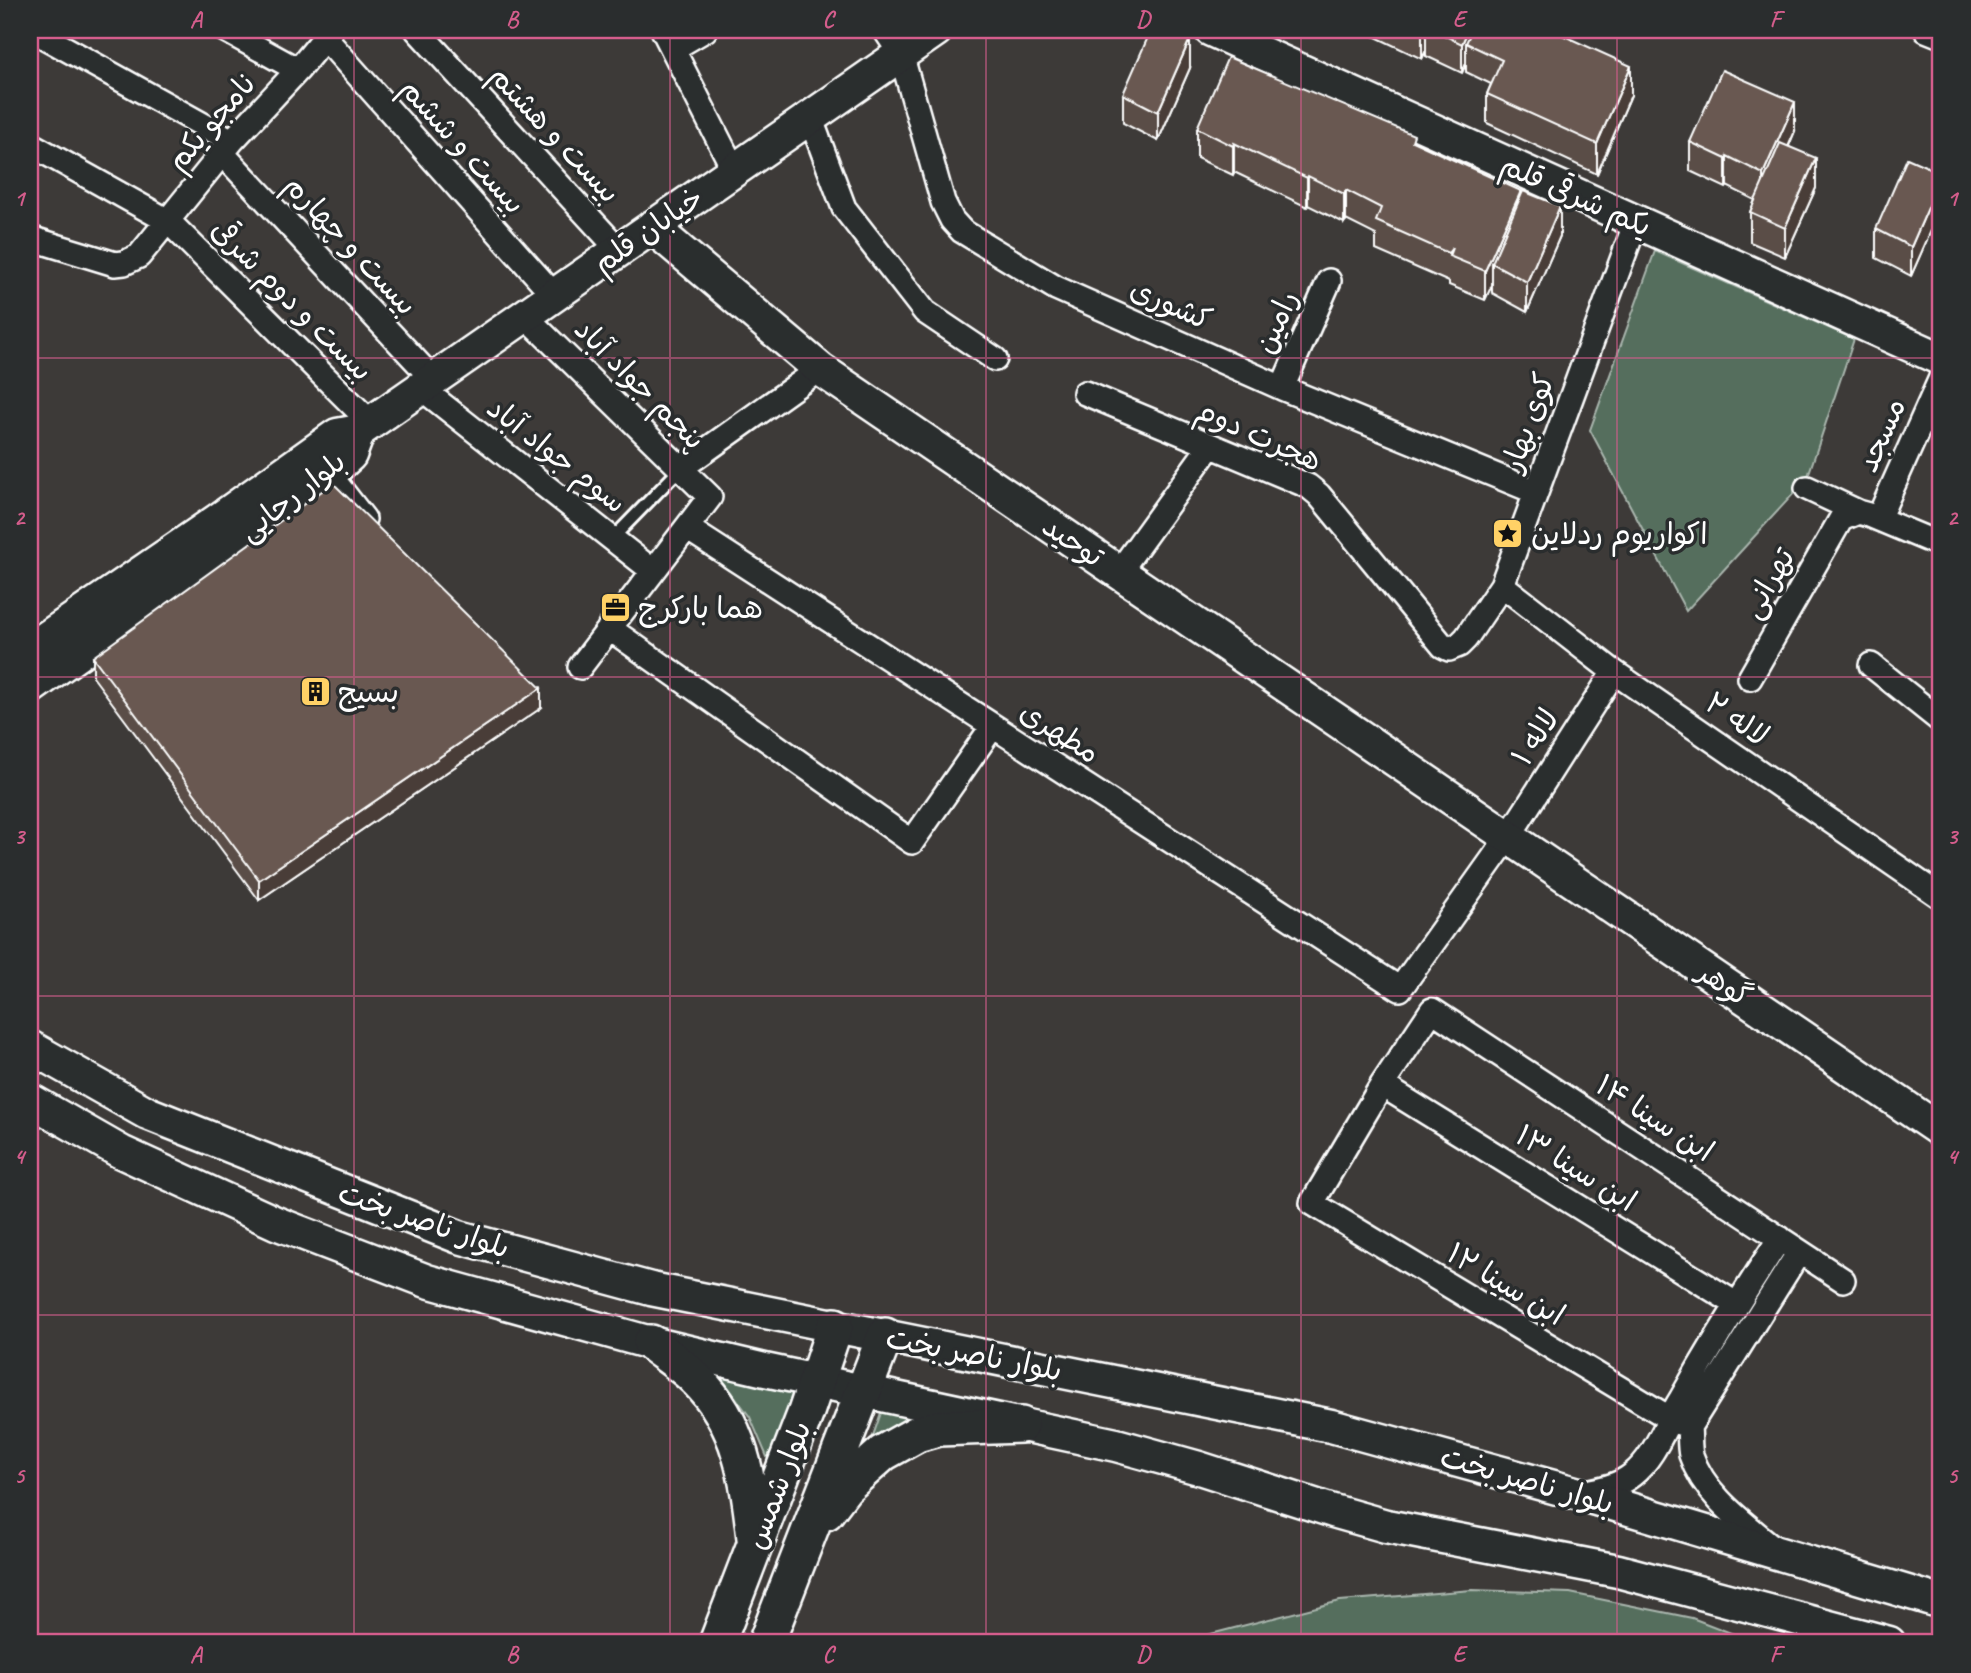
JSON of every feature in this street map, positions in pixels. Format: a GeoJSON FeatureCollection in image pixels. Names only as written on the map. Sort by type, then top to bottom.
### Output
{"type":"FeatureCollection","features":[{"type":"Feature","properties":{"kind":"main road","name":"خیابان قلم"},"geometry":{"type":"LineString","coordinates":[[365,427],[810,117],[893,42],[935,30]]}},
{"type":"Feature","properties":{"kind":"main road","name":"یکم شرقی قلم"},"geometry":{"type":"LineString","coordinates":[[1212,30],[1941,359]]}},
{"type":"Feature","properties":{"kind":"main road","name":"توحید"},"geometry":{"type":"LineString","coordinates":[[652,228],[820,369],[1508,836]]}},
{"type":"Feature","properties":{"kind":"main road","name":"بلوار رجایی"},"geometry":{"type":"LineString","coordinates":[[30,688],[329,474],[350,455],[365,427]]}},
{"type":"Feature","properties":{"kind":"main road","name":"بلوار رجایی"},"geometry":{"type":"LineString","coordinates":[[30,649],[337,435],[365,427]]}},
{"type":"Feature","properties":{"kind":"main road","name":"گوهر"},"geometry":{"type":"LineString","coordinates":[[1508,836],[1941,1131]]}},
{"type":"Feature","properties":{"kind":"main road","name":"بلوار ناصر بخت"},"geometry":{"type":"LineString","coordinates":[[30,1046],[147,1113],[459,1237],[651,1289],[1331,1426],[1579,1494],[1941,1602]]}},
{"type":"Feature","properties":{"kind":"main road","name":"بلوار ناصر بخت"},"geometry":{"type":"LineString","coordinates":[[30,1100],[121,1153],[276,1223],[428,1281],[651,1343],[864,1392],[1116,1445],[1386,1526],[1618,1572],[1889,1643]]}},
{"type":"Feature","properties":{"kind":"main road","name":"بلوار شمس"},"geometry":{"type":"LineString","coordinates":[[717,1643],[835,1326]]}},
{"type":"Feature","properties":{"kind":"main road","name":"بلوار شمس"},"geometry":{"type":"LineString","coordinates":[[766,1643],[885,1336]]}},
{"type":"Feature","properties":{"kind":"main road"},"geometry":{"type":"LineString","coordinates":[[651,1343],[697,1380],[732,1429],[750,1489],[756,1543]]}},
{"type":"Feature","properties":{"kind":"main road"},"geometry":{"type":"LineString","coordinates":[[809,1535],[845,1487],[883,1453],[902,1441],[938,1428],[1021,1425]]}},
{"type":"Feature","properties":{"kind":"street","name":"بیست و چهارم"},"geometry":{"type":"LineString","coordinates":[[32,30],[227,147],[427,384]]}},
{"type":"Feature","properties":{"kind":"street"},"geometry":{"type":"LineString","coordinates":[[225,30],[298,70]]}},
{"type":"Feature","properties":{"kind":"street","name":"بیست و هشتم"},"geometry":{"type":"LineString","coordinates":[[417,30],[619,250]]}},
{"type":"Feature","properties":{"kind":"street"},"geometry":{"type":"LineString","coordinates":[[705,30],[668,39],[734,170]]}},
{"type":"Feature","properties":{"kind":"street"},"geometry":{"type":"LineString","coordinates":[[1926,30],[1941,37]]}},
{"type":"Feature","properties":{"kind":"street","name":"نامجو یکم"},"geometry":{"type":"LineString","coordinates":[[30,238],[115,264],[139,256],[227,147],[328,34]]}},
{"type":"Feature","properties":{"kind":"street","name":"بیست و ششم"},"geometry":{"type":"LineString","coordinates":[[328,34],[554,295]]}},
{"type":"Feature","properties":{"kind":"street","name":"کشوری"},"geometry":{"type":"LineString","coordinates":[[893,42],[943,202],[952,220],[962,231],[1056,288],[1282,388],[1536,492]]}},
{"type":"Feature","properties":{"kind":"street"},"geometry":{"type":"LineString","coordinates":[[810,117],[844,208],[925,312],[995,359]]}},
{"type":"Feature","properties":{"kind":"street","name":"بیست و دوم شرقی"},"geometry":{"type":"LineString","coordinates":[[30,144],[168,221],[365,427]]}},
{"type":"Feature","properties":{"kind":"street","name":"کوی بهار"},"geometry":{"type":"LineString","coordinates":[[1466,638],[1502,585],[1636,222]]}},
{"type":"Feature","properties":{"kind":"street","name":"رامین"},"geometry":{"type":"LineString","coordinates":[[1282,388],[1329,281]]}},
{"type":"Feature","properties":{"kind":"street","name":"پنجم جواد آباد"},"geometry":{"type":"LineString","coordinates":[[525,316],[710,497],[687,528]]}},
{"type":"Feature","properties":{"kind":"street"},"geometry":{"type":"LineString","coordinates":[[681,468],[820,369]]}},
{"type":"Feature","properties":{"kind":"street","name":"مسجد"},"geometry":{"type":"LineString","coordinates":[[1859,516],[1941,378]]}},
{"type":"Feature","properties":{"kind":"street","name":"سوم جواد آباد"},"geometry":{"type":"LineString","coordinates":[[427,384],[653,571]]}},
{"type":"Feature","properties":{"kind":"street","name":"هجرت دوم"},"geometry":{"type":"LineString","coordinates":[[1085,393],[1308,486],[1319,495],[1443,646],[1449,649],[1466,638]]}},
{"type":"Feature","properties":{"kind":"street"},"geometry":{"type":"LineString","coordinates":[[1119,572],[1210,446]]}},
{"type":"Feature","properties":{"kind":"street"},"geometry":{"type":"LineString","coordinates":[[329,474],[377,536]]}},
{"type":"Feature","properties":{"kind":"street"},"geometry":{"type":"LineString","coordinates":[[1807,488],[1859,516],[1941,545]]}},
{"type":"Feature","properties":{"kind":"street","name":"تهرانی"},"geometry":{"type":"LineString","coordinates":[[1750,678],[1859,516]]}},
{"type":"Feature","properties":{"kind":"street"},"geometry":{"type":"LineString","coordinates":[[580,667],[687,528]]}},
{"type":"Feature","properties":{"kind":"street","name":"مطهری"},"geometry":{"type":"LineString","coordinates":[[687,528],[1400,989]]}},
{"type":"Feature","properties":{"kind":"street","name":"لاله ۲"},"geometry":{"type":"LineString","coordinates":[[1502,585],[1614,672],[1941,897]]}},
{"type":"Feature","properties":{"kind":"street"},"geometry":{"type":"LineString","coordinates":[[609,628],[912,842],[993,726]]}},
{"type":"Feature","properties":{"kind":"street"},"geometry":{"type":"LineString","coordinates":[[1871,665],[1941,721]]}},
{"type":"Feature","properties":{"kind":"street","name":"لاله ۱"},"geometry":{"type":"LineString","coordinates":[[1400,989],[1508,836],[1614,672]]}},
{"type":"Feature","properties":{"kind":"street","name":"ابن سینا ۱۴"},"geometry":{"type":"LineString","coordinates":[[1382,1085],[1432,1010],[1843,1280]]}},
{"type":"Feature","properties":{"kind":"street","name":"ابن سینا ۱۲"},"geometry":{"type":"LineString","coordinates":[[1382,1085],[1311,1203],[1679,1423]]}},
{"type":"Feature","properties":{"kind":"street","name":"ابن سینا ۱۳"},"geometry":{"type":"LineString","coordinates":[[1382,1085],[1736,1304]]}},
{"type":"Feature","properties":{"kind":"street"},"geometry":{"type":"LineString","coordinates":[[1780,1238],[1736,1304],[1679,1423],[1702,1479],[1724,1504],[1784,1557]]}},
{"type":"Feature","properties":{"kind":"street"},"geometry":{"type":"LineString","coordinates":[[1579,1494],[1612,1487],[1632,1475],[1652,1454],[1679,1423],[1799,1252]]}},
{"type":"Feature","properties":{"kind":"lane"},"geometry":{"type":"LineString","coordinates":[[612,539],[681,468]]}},
{"type":"Feature","properties":{"kind":"green space"},"geometry":{"type":"Polygon","coordinates":[[[1655,251],[1854,339],[1807,479],[1686,611],[1590,430],[1655,251]]]}},
{"type":"Feature","properties":{"kind":"green space"},"geometry":{"type":"Polygon","coordinates":[[[720,1376],[800,1394],[770,1464],[750,1417],[720,1376]]]}},
{"type":"Feature","properties":{"kind":"green space"},"geometry":{"type":"Polygon","coordinates":[[[882,1410],[938,1420],[866,1456],[882,1410]]]}},
{"type":"Feature","properties":{"kind":"green space"},"geometry":{"type":"Polygon","coordinates":[[[1472,1590],[1570,1593],[1692,1618],[1757,1643],[1192,1643],[1207,1635],[1340,1601],[1472,1590]]]}},
{"type":"Feature","properties":{"kind":"building"},"geometry":{"type":"Polygon","coordinates":[[[1151,30],[1169,30],[1190,39],[1158,112],[1123,94],[1151,30]]]}},
{"type":"Feature","properties":{"kind":"building"},"geometry":{"type":"Polygon","coordinates":[[[1433,30],[1468,30],[1462,44],[1433,30]]]}},
{"type":"Feature","properties":{"kind":"building"},"geometry":{"type":"Polygon","coordinates":[[[1472,30],[1551,30],[1631,66],[1597,144],[1487,94],[1502,60],[1466,43],[1472,30]]]}},
{"type":"Feature","properties":{"kind":"building"},"geometry":{"type":"Polygon","coordinates":[[[1228,57],[1414,135],[1412,141],[1521,191],[1485,271],[1449,256],[1452,248],[1448,253],[1376,221],[1381,208],[1346,190],[1344,194],[1197,128],[1228,57]]]}},
{"type":"Feature","properties":{"kind":"building"},"geometry":{"type":"Polygon","coordinates":[[[1722,70],[1795,102],[1763,174],[1690,142],[1722,70]]]}},
{"type":"Feature","properties":{"kind":"building"},"geometry":{"type":"Polygon","coordinates":[[[1780,143],[1816,158],[1785,228],[1750,212],[1780,143]]]}},
{"type":"Feature","properties":{"kind":"building"},"geometry":{"type":"Polygon","coordinates":[[[1907,158],[1941,173],[1911,247],[1876,229],[1907,158]]]}},
{"type":"Feature","properties":{"kind":"building"},"geometry":{"type":"Polygon","coordinates":[[[1523,191],[1560,206],[1527,282],[1492,263],[1523,191]]]}},
{"type":"Feature","properties":{"kind":"building","name":"بسیج"},"geometry":{"type":"Polygon","coordinates":[[[333,483],[541,688],[259,880],[93,657],[333,483]]]}},
{"type":"Feature","properties":{"kind":"place","name":"اکواریوم ردلاین"},"geometry":{"type":"Point","coordinates":[1508,534]}},
{"type":"Feature","properties":{"kind":"place","name":"هما بارکرج"},"geometry":{"type":"Point","coordinates":[615,608]}},
{"type":"Feature","properties":{"kind":"place","name":"بسیج"},"geometry":{"type":"Point","coordinates":[315,692]}}]}
